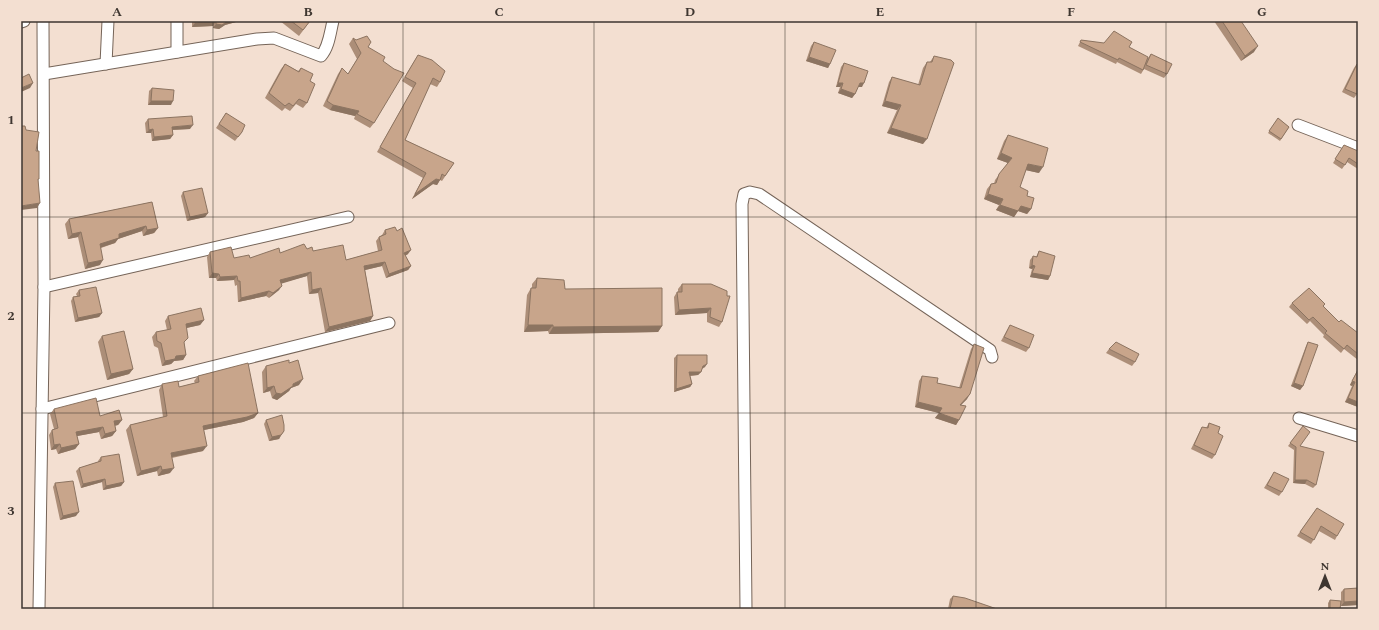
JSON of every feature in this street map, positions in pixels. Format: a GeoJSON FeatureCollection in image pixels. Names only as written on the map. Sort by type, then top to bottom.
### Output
{"type":"FeatureCollection","features":[{"type":"Feature","properties":{"kind":"street"},"geometry":{"type":"LineString","coordinates":[[39,609],[44,287],[44,21]]}},
{"type":"Feature","properties":{"kind":"street"},"geometry":{"type":"LineString","coordinates":[[106,64],[108,21]]}},
{"type":"Feature","properties":{"kind":"street"},"geometry":{"type":"LineString","coordinates":[[177,21],[177,52]]}},
{"type":"Feature","properties":{"kind":"street"},"geometry":{"type":"LineString","coordinates":[[44,74],[257,39],[274,38],[321,56],[329,40],[333,21]]}},
{"type":"Feature","properties":{"kind":"street"},"geometry":{"type":"LineString","coordinates":[[1298,125],[1358,148]]}},
{"type":"Feature","properties":{"kind":"street"},"geometry":{"type":"LineString","coordinates":[[746,609],[742,204],[744,194],[750,192],[759,194],[990,350],[992,357]]}},
{"type":"Feature","properties":{"kind":"street"},"geometry":{"type":"LineString","coordinates":[[44,287],[348,217]]}},
{"type":"Feature","properties":{"kind":"street"},"geometry":{"type":"LineString","coordinates":[[42,409],[389,323]]}},
{"type":"Feature","properties":{"kind":"street"},"geometry":{"type":"LineString","coordinates":[[1299,418],[1358,436]]}},
{"type":"Feature","properties":{"kind":"building"},"geometry":{"type":"Polygon","coordinates":[[[195,21],[216,21],[195,23],[195,21]]]}},
{"type":"Feature","properties":{"kind":"building"},"geometry":{"type":"Polygon","coordinates":[[[216,21],[228,21],[222,25],[216,24],[216,21]]]}},
{"type":"Feature","properties":{"kind":"building"},"geometry":{"type":"Polygon","coordinates":[[[291,21],[310,21],[303,30],[291,21]]]}},
{"type":"Feature","properties":{"kind":"building"},"geometry":{"type":"Polygon","coordinates":[[[1222,21],[1241,21],[1258,46],[1245,56],[1222,21]]]}},
{"type":"Feature","properties":{"kind":"building"},"geometry":{"type":"Polygon","coordinates":[[[1114,31],[1132,42],[1129,47],[1148,57],[1143,70],[1119,58],[1118,60],[1080,42],[1081,40],[1104,43],[1114,31]]]}},
{"type":"Feature","properties":{"kind":"building"},"geometry":{"type":"Polygon","coordinates":[[[367,36],[371,42],[368,47],[385,57],[383,61],[394,69],[404,73],[374,123],[357,114],[359,111],[333,105],[327,101],[342,68],[348,74],[361,53],[353,38],[356,40],[367,36]]]}},
{"type":"Feature","properties":{"kind":"building"},"geometry":{"type":"Polygon","coordinates":[[[814,42],[836,50],[830,64],[809,57],[814,42]]]}},
{"type":"Feature","properties":{"kind":"building"},"geometry":{"type":"Polygon","coordinates":[[[1151,54],[1172,64],[1167,74],[1146,65],[1151,54]]]}},
{"type":"Feature","properties":{"kind":"building"},"geometry":{"type":"Polygon","coordinates":[[[418,55],[432,60],[445,71],[440,82],[433,78],[405,140],[454,163],[445,176],[442,174],[440,180],[436,179],[415,194],[426,173],[380,147],[416,83],[405,77],[418,55]]]}},
{"type":"Feature","properties":{"kind":"building"},"geometry":{"type":"Polygon","coordinates":[[[934,56],[951,60],[954,63],[927,139],[891,128],[901,105],[885,101],[892,77],[920,85],[927,62],[932,62],[934,56]]]}},
{"type":"Feature","properties":{"kind":"building"},"geometry":{"type":"Polygon","coordinates":[[[844,63],[868,71],[864,83],[860,83],[855,94],[841,89],[843,83],[838,83],[844,63]]]}},
{"type":"Feature","properties":{"kind":"building"},"geometry":{"type":"Polygon","coordinates":[[[285,64],[299,72],[301,68],[313,74],[310,81],[315,84],[307,103],[299,99],[293,106],[289,103],[285,106],[269,93],[285,64]]]}},
{"type":"Feature","properties":{"kind":"building"},"geometry":{"type":"Polygon","coordinates":[[[1357,64],[1358,92],[1357,94],[1345,89],[1357,64]]]}},
{"type":"Feature","properties":{"kind":"building"},"geometry":{"type":"Polygon","coordinates":[[[29,74],[33,83],[21,88],[21,78],[29,74]]]}},
{"type":"Feature","properties":{"kind":"building"},"geometry":{"type":"Polygon","coordinates":[[[152,88],[174,90],[173,101],[151,101],[152,88]]]}},
{"type":"Feature","properties":{"kind":"building"},"geometry":{"type":"Polygon","coordinates":[[[226,113],[245,125],[238,137],[219,124],[226,113]]]}},
{"type":"Feature","properties":{"kind":"building"},"geometry":{"type":"Polygon","coordinates":[[[192,116],[193,125],[172,127],[173,135],[154,137],[153,129],[149,130],[148,119],[192,116]]]}},
{"type":"Feature","properties":{"kind":"building"},"geometry":{"type":"Polygon","coordinates":[[[1278,118],[1289,127],[1281,139],[1269,131],[1278,118]]]}},
{"type":"Feature","properties":{"kind":"building"},"geometry":{"type":"Polygon","coordinates":[[[21,126],[25,126],[26,130],[39,132],[36,151],[39,151],[38,179],[40,203],[21,206],[21,126]]]}},
{"type":"Feature","properties":{"kind":"building"},"geometry":{"type":"Polygon","coordinates":[[[1008,135],[1048,148],[1043,167],[1028,164],[1020,187],[1028,191],[1027,196],[1034,198],[1031,209],[1021,206],[1018,211],[1000,205],[1003,199],[988,194],[991,184],[996,183],[999,174],[1012,158],[1001,153],[1008,135]]]}},
{"type":"Feature","properties":{"kind":"building"},"geometry":{"type":"Polygon","coordinates":[[[1344,145],[1358,151],[1358,164],[1349,158],[1345,165],[1335,159],[1344,145]]]}},
{"type":"Feature","properties":{"kind":"building"},"geometry":{"type":"Polygon","coordinates":[[[202,188],[208,213],[190,217],[183,192],[202,188]]]}},
{"type":"Feature","properties":{"kind":"building"},"geometry":{"type":"Polygon","coordinates":[[[152,202],[158,228],[147,230],[146,226],[119,234],[119,238],[100,244],[103,260],[88,263],[81,232],[72,234],[69,219],[152,202]]]}},
{"type":"Feature","properties":{"kind":"building"},"geometry":{"type":"Polygon","coordinates":[[[395,227],[397,231],[402,228],[411,250],[404,253],[411,266],[389,274],[385,262],[364,266],[373,316],[329,327],[321,288],[312,290],[311,272],[280,280],[282,286],[273,293],[269,291],[241,298],[240,281],[238,281],[237,276],[220,277],[219,274],[212,273],[210,252],[231,247],[234,258],[249,255],[250,258],[279,248],[280,253],[304,244],[307,249],[312,247],[313,251],[343,245],[346,260],[382,250],[379,237],[386,234],[385,230],[395,227]]]}},
{"type":"Feature","properties":{"kind":"building"},"geometry":{"type":"Polygon","coordinates":[[[1039,251],[1055,256],[1050,276],[1032,273],[1035,266],[1032,265],[1033,256],[1037,257],[1039,251]]]}},
{"type":"Feature","properties":{"kind":"building"},"geometry":{"type":"Polygon","coordinates":[[[537,278],[564,280],[565,289],[662,288],[662,326],[553,327],[553,325],[528,325],[531,288],[536,288],[537,278]]]}},
{"type":"Feature","properties":{"kind":"building"},"geometry":{"type":"Polygon","coordinates":[[[682,284],[711,284],[727,291],[727,296],[730,296],[722,322],[710,317],[711,308],[679,310],[677,292],[682,292],[682,284]]]}},
{"type":"Feature","properties":{"kind":"building"},"geometry":{"type":"Polygon","coordinates":[[[96,287],[102,313],[78,318],[73,297],[80,296],[79,290],[96,287]]]}},
{"type":"Feature","properties":{"kind":"building"},"geometry":{"type":"Polygon","coordinates":[[[1309,288],[1325,304],[1323,306],[1339,322],[1341,320],[1358,333],[1358,354],[1347,345],[1344,349],[1325,333],[1327,331],[1313,317],[1309,320],[1292,303],[1309,288]]]}},
{"type":"Feature","properties":{"kind":"building"},"geometry":{"type":"Polygon","coordinates":[[[201,308],[204,320],[186,324],[188,338],[184,342],[186,355],[176,356],[175,359],[165,361],[161,343],[157,341],[156,332],[171,329],[168,316],[201,308]]]}},
{"type":"Feature","properties":{"kind":"building"},"geometry":{"type":"Polygon","coordinates":[[[1010,325],[1034,335],[1029,348],[1004,337],[1010,325]]]}},
{"type":"Feature","properties":{"kind":"building"},"geometry":{"type":"Polygon","coordinates":[[[124,331],[133,369],[111,374],[102,336],[124,331]]]}},
{"type":"Feature","properties":{"kind":"building"},"geometry":{"type":"Polygon","coordinates":[[[1116,342],[1139,354],[1135,362],[1109,349],[1116,342]]]}},
{"type":"Feature","properties":{"kind":"building"},"geometry":{"type":"Polygon","coordinates":[[[1308,342],[1318,345],[1303,386],[1294,383],[1308,342]]]}},
{"type":"Feature","properties":{"kind":"building"},"geometry":{"type":"Polygon","coordinates":[[[974,344],[984,348],[970,394],[960,405],[966,406],[959,420],[939,413],[942,408],[918,402],[922,376],[938,378],[937,383],[961,388],[974,344]]]}},
{"type":"Feature","properties":{"kind":"building"},"geometry":{"type":"Polygon","coordinates":[[[677,355],[707,355],[707,364],[703,366],[701,372],[689,372],[692,384],[676,389],[677,355]]]}},
{"type":"Feature","properties":{"kind":"building"},"geometry":{"type":"Polygon","coordinates":[[[289,360],[289,363],[298,360],[303,379],[293,384],[293,386],[281,394],[276,393],[274,386],[267,388],[266,366],[289,360]]]}},
{"type":"Feature","properties":{"kind":"building"},"geometry":{"type":"Polygon","coordinates":[[[248,363],[258,413],[247,417],[203,426],[207,446],[171,453],[174,468],[162,470],[161,466],[141,471],[130,425],[167,416],[162,384],[178,381],[179,387],[199,382],[198,376],[248,363]]]}},
{"type":"Feature","properties":{"kind":"building"},"geometry":{"type":"Polygon","coordinates":[[[1358,370],[1358,402],[1348,398],[1355,382],[1352,381],[1358,370]]]}},
{"type":"Feature","properties":{"kind":"building"},"geometry":{"type":"Polygon","coordinates":[[[96,398],[100,416],[119,410],[122,420],[114,421],[116,431],[105,434],[103,427],[76,432],[79,444],[61,448],[60,444],[54,445],[52,430],[58,428],[54,409],[96,398]]]}},
{"type":"Feature","properties":{"kind":"building"},"geometry":{"type":"Polygon","coordinates":[[[282,415],[284,431],[281,435],[272,437],[266,420],[282,415]]]}},
{"type":"Feature","properties":{"kind":"building"},"geometry":{"type":"Polygon","coordinates":[[[1209,423],[1220,427],[1218,433],[1223,436],[1215,455],[1194,445],[1202,427],[1208,428],[1209,423]]]}},
{"type":"Feature","properties":{"kind":"building"},"geometry":{"type":"Polygon","coordinates":[[[1303,426],[1310,432],[1300,446],[1324,452],[1316,485],[1307,480],[1295,480],[1296,447],[1290,443],[1303,426]]]}},
{"type":"Feature","properties":{"kind":"building"},"geometry":{"type":"Polygon","coordinates":[[[119,454],[124,482],[106,486],[105,479],[83,484],[79,468],[101,461],[101,457],[119,454]]]}},
{"type":"Feature","properties":{"kind":"building"},"geometry":{"type":"Polygon","coordinates":[[[1274,472],[1289,479],[1282,492],[1267,485],[1274,472]]]}},
{"type":"Feature","properties":{"kind":"building"},"geometry":{"type":"Polygon","coordinates":[[[73,481],[79,512],[63,516],[55,483],[73,481]]]}},
{"type":"Feature","properties":{"kind":"building"},"geometry":{"type":"Polygon","coordinates":[[[1317,508],[1344,524],[1337,536],[1321,526],[1314,540],[1300,532],[1317,508]]]}},
{"type":"Feature","properties":{"kind":"building"},"geometry":{"type":"Polygon","coordinates":[[[1358,588],[1358,601],[1344,602],[1344,589],[1358,588]]]}},
{"type":"Feature","properties":{"kind":"building"},"geometry":{"type":"Polygon","coordinates":[[[953,596],[965,598],[997,609],[950,609],[953,596]]]}},
{"type":"Feature","properties":{"kind":"building"},"geometry":{"type":"Polygon","coordinates":[[[1330,600],[1341,601],[1340,609],[1330,609],[1330,600]]]}}]}
